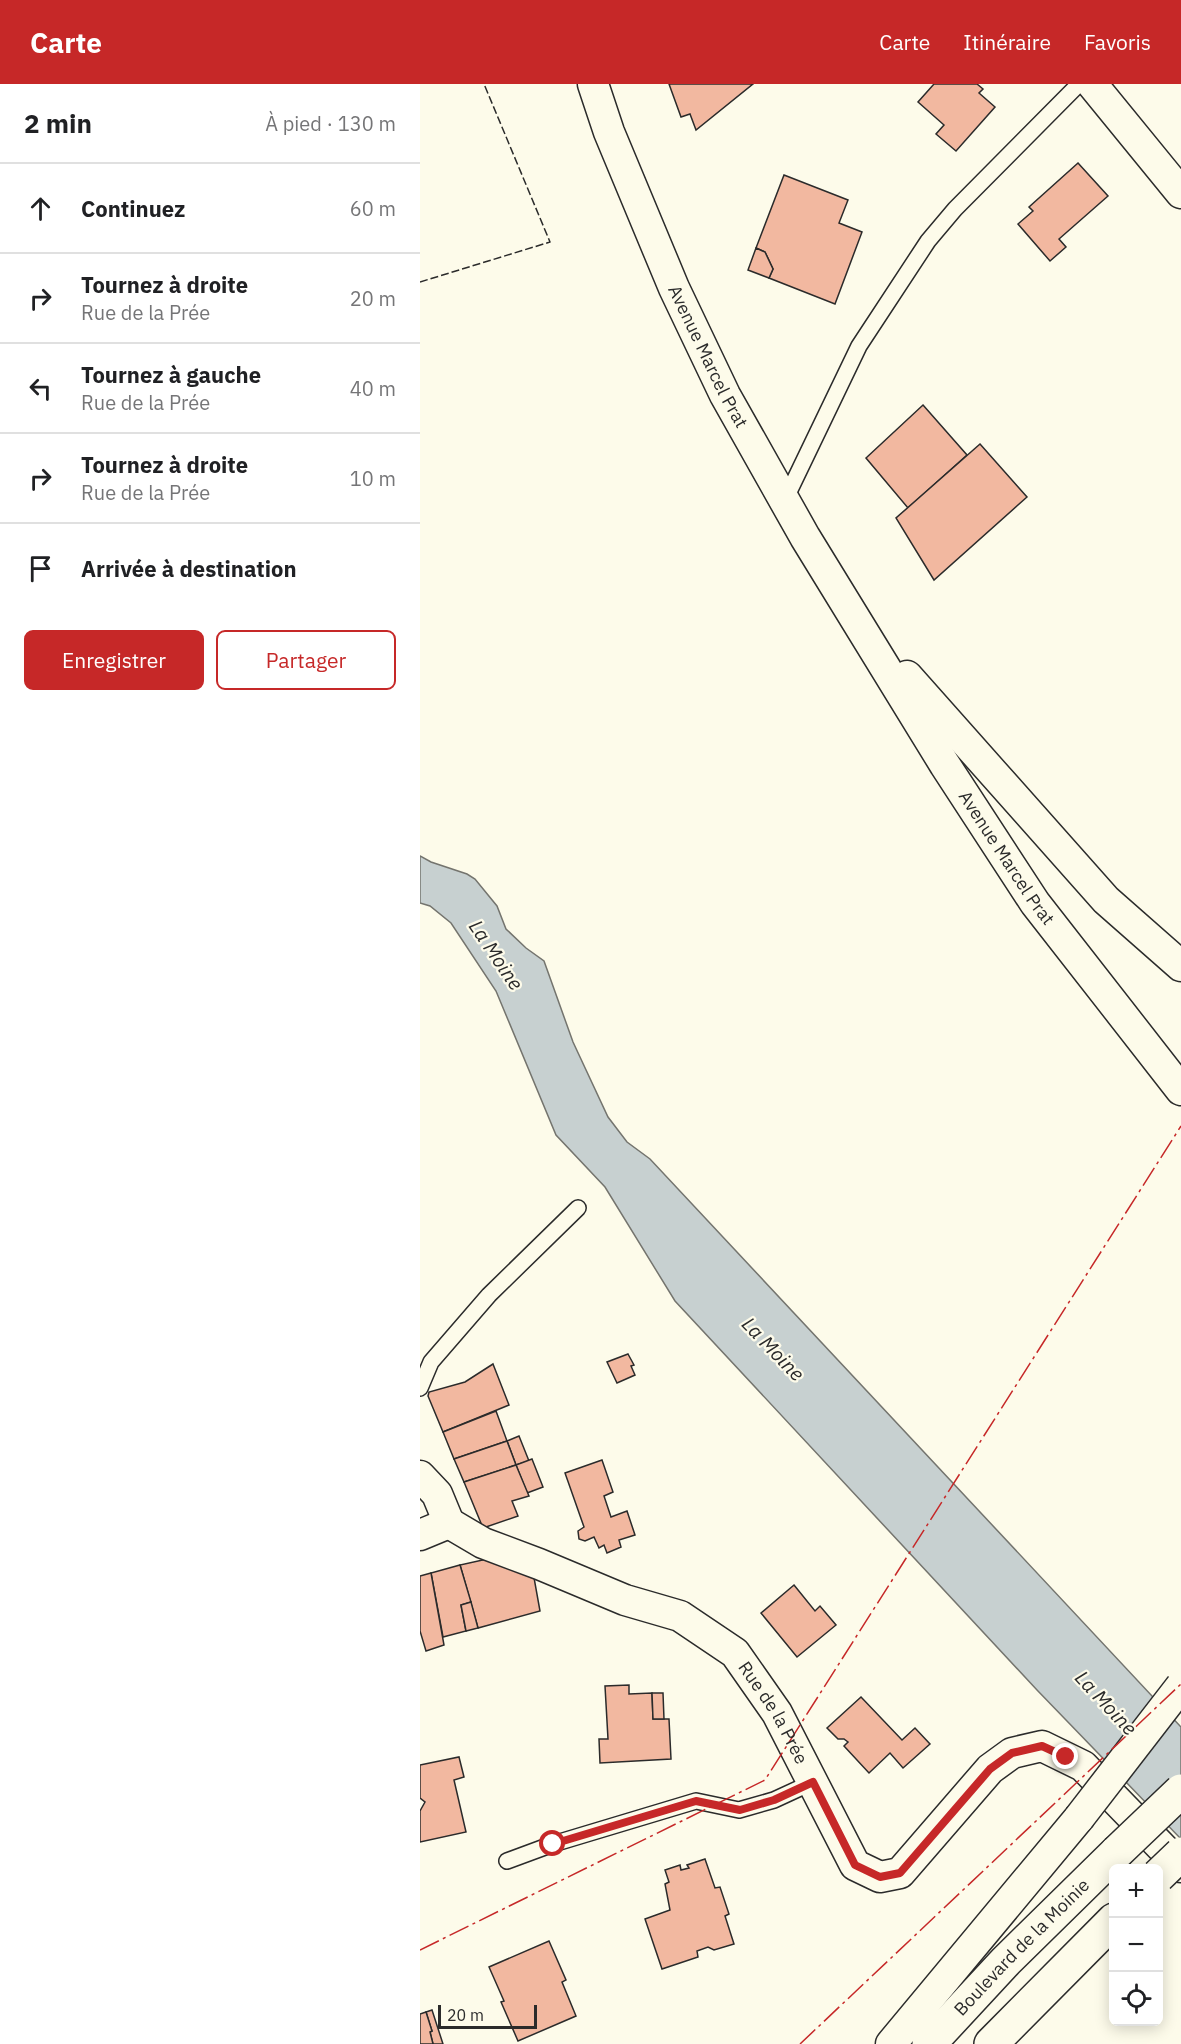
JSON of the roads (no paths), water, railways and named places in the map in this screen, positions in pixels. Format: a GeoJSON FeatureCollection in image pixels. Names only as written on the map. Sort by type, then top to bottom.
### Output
{"type":"FeatureCollection","features":[{"type":"Feature","properties":{"kind":"main road","name":"Boulevard de la Moinie"},"geometry":{"type":"LineString","coordinates":[[929,2044],[1006,1961],[1181,1791]]}},
{"type":"Feature","properties":{"kind":"main road"},"geometry":{"type":"LineString","coordinates":[[1163,1871],[1181,1854]]}},
{"type":"Feature","properties":{"kind":"main road"},"geometry":{"type":"LineString","coordinates":[[992,2044],[1109,1924]]}},
{"type":"Feature","properties":{"kind":"street","name":"Avenue Marcel Prat"},"geometry":{"type":"LineString","coordinates":[[593,84],[609,132],[674,288],[725,395],[851,613],[945,765],[1035,903],[1181,1090]]}},
{"type":"Feature","properties":{"kind":"street"},"geometry":{"type":"LineString","coordinates":[[1092,84],[1181,193]]}},
{"type":"Feature","properties":{"kind":"street","name":"Avenue Marcel Prat"},"geometry":{"type":"LineString","coordinates":[[851,613],[1106,900],[1181,966]]}},
{"type":"Feature","properties":{"kind":"street"},"geometry":{"type":"LineString","coordinates":[[420,1476],[437,1494],[449,1522],[420,1534]]}},
{"type":"Feature","properties":{"kind":"street","name":"Rue de la Prée"},"geometry":{"type":"LineString","coordinates":[[449,1522],[483,1543],[625,1600],[680,1616],[735,1653],[777,1713],[855,1865],[880,1877],[900,1873],[990,1769],[1012,1753],[1042,1746],[1083,1766],[1181,1868]]}},
{"type":"Feature","properties":{"kind":"street"},"geometry":{"type":"LineString","coordinates":[[891,2044],[1078,1818],[1181,1686]]}},
{"type":"Feature","properties":{"kind":"lane"},"geometry":{"type":"LineString","coordinates":[[785,500],[859,346],[928,242],[955,209],[1079,84]]}},
{"type":"Feature","properties":{"kind":"lane"},"geometry":{"type":"LineString","coordinates":[[420,1388],[431,1362],[489,1295],[578,1208]]}},
{"type":"Feature","properties":{"kind":"lane"},"geometry":{"type":"LineString","coordinates":[[507,1861],[553,1844],[696,1801],[740,1810],[774,1800],[813,1782]]}},
{"type":"Feature","properties":{"kind":"water","name":"La Moine"},"geometry":{"type":"Polygon","coordinates":[[[420,856],[475,879],[497,906],[506,929],[544,961],[573,1042],[608,1117],[627,1142],[650,1159],[1181,1727],[1181,1839],[1037,1690],[675,1301],[605,1187],[556,1135],[496,991],[451,923],[430,906],[420,903],[420,856]]]}}]}
